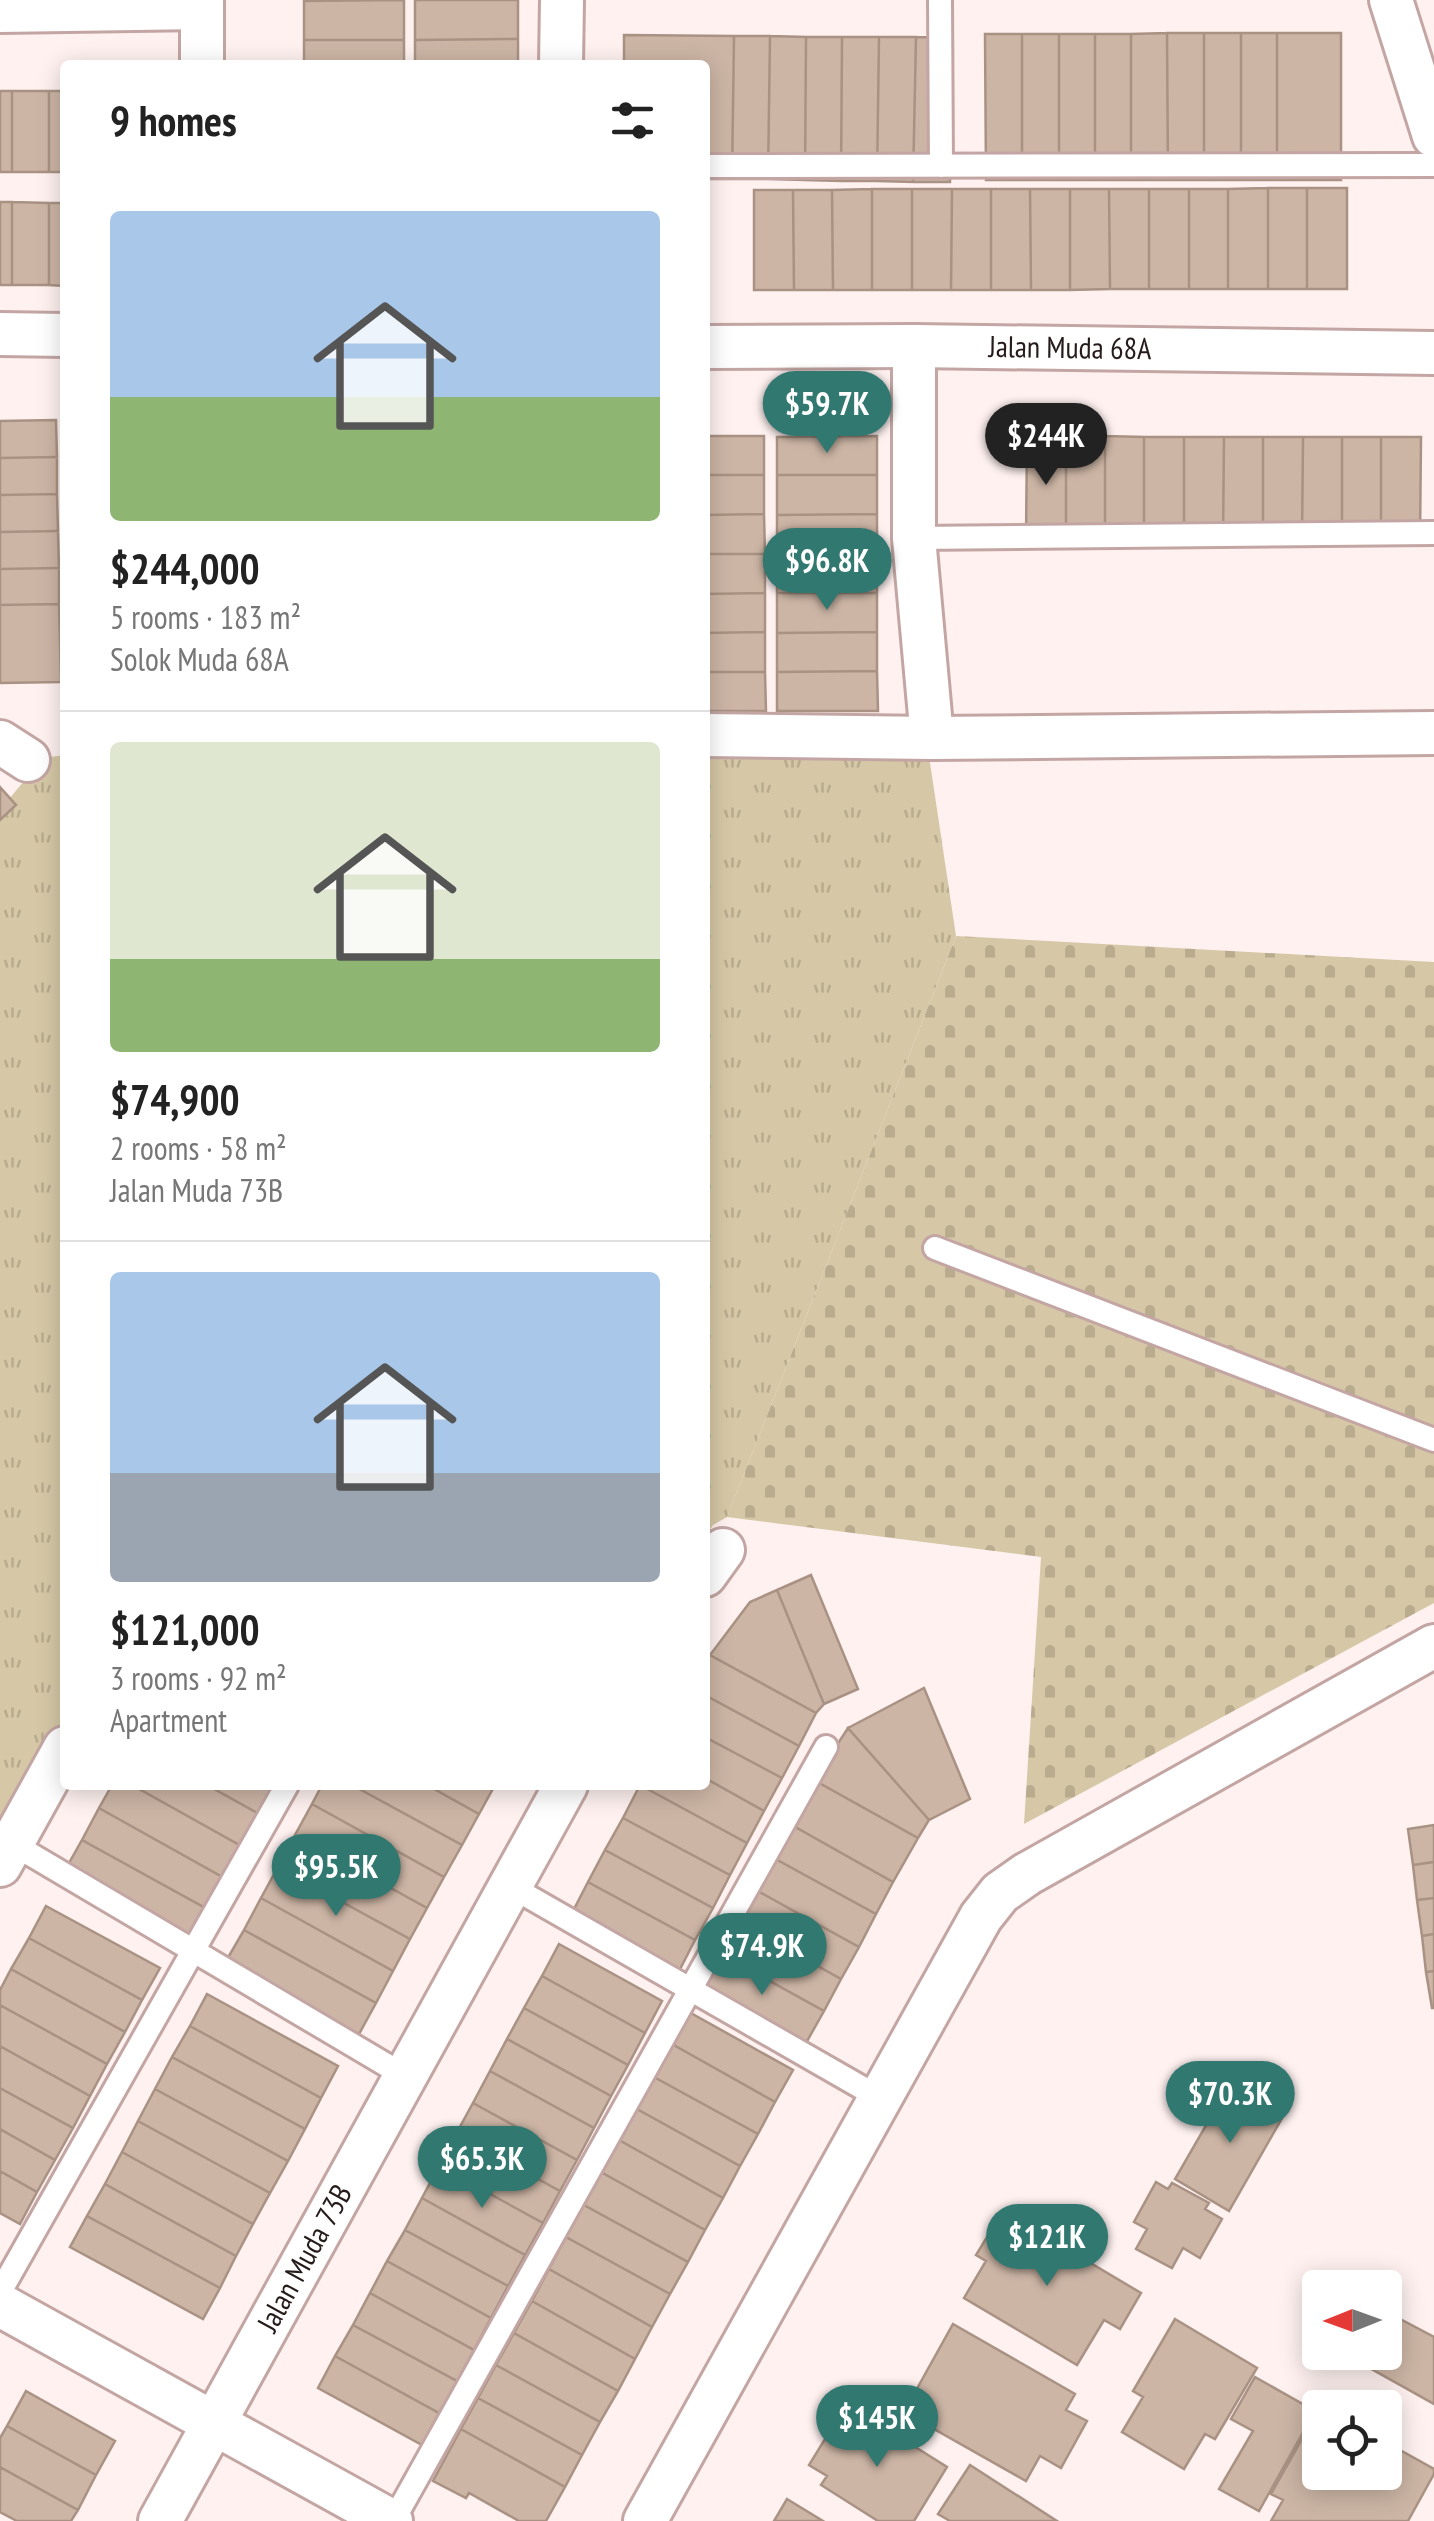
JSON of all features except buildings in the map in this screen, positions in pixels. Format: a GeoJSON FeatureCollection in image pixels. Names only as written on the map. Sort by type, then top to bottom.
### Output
{"type":"FeatureCollection","features":[{"type":"Feature","properties":{"kind":"street"},"geometry":{"type":"LineString","coordinates":[[561,60],[562,0]]}},
{"type":"Feature","properties":{"kind":"street"},"geometry":{"type":"LineString","coordinates":[[1391,0],[1430,115]]}},
{"type":"Feature","properties":{"kind":"street"},"geometry":{"type":"LineString","coordinates":[[0,11],[202,4],[202,60]]}},
{"type":"Feature","properties":{"kind":"street"},"geometry":{"type":"LineString","coordinates":[[0,334],[60,335]]}},
{"type":"Feature","properties":{"kind":"street"},"geometry":{"type":"LineString","coordinates":[[914,346],[914,538],[932,738]]}},
{"type":"Feature","properties":{"kind":"street","name":"Jalan Muda 68A"},"geometry":{"type":"LineString","coordinates":[[710,347],[1434,353]]}},
{"type":"Feature","properties":{"kind":"street"},"geometry":{"type":"LineString","coordinates":[[710,734],[932,738],[1434,733]]}},
{"type":"Feature","properties":{"kind":"street"},"geometry":{"type":"LineString","coordinates":[[645,2521],[981,1917],[1000,1893],[1027,1874],[1434,1646]]}},
{"type":"Feature","properties":{"kind":"street"},"geometry":{"type":"LineString","coordinates":[[6,1855],[60,1757]]}},
{"type":"Feature","properties":{"kind":"street","name":"Jalan Muda 73B"},"geometry":{"type":"LineString","coordinates":[[160,2521],[563,1790]]}},
{"type":"Feature","properties":{"kind":"street"},"geometry":{"type":"LineString","coordinates":[[0,2305],[392,2521]]}},
{"type":"Feature","properties":{"kind":"lane"},"geometry":{"type":"LineString","coordinates":[[940,0],[941,166]]}},
{"type":"Feature","properties":{"kind":"lane"},"geometry":{"type":"LineString","coordinates":[[710,166],[1434,165]]}},
{"type":"Feature","properties":{"kind":"lane"},"geometry":{"type":"LineString","coordinates":[[914,538],[1434,532]]}},
{"type":"Feature","properties":{"kind":"lane"},"geometry":{"type":"LineString","coordinates":[[935,1248],[1434,1440]]}},
{"type":"Feature","properties":{"kind":"lane"},"geometry":{"type":"LineString","coordinates":[[392,2521],[826,1747]]}},
{"type":"Feature","properties":{"kind":"lane"},"geometry":{"type":"LineString","coordinates":[[0,2292],[284,1790]]}},
{"type":"Feature","properties":{"kind":"lane"},"geometry":{"type":"LineString","coordinates":[[6,1855],[193,1951],[404,2076]]}},
{"type":"Feature","properties":{"kind":"lane"},"geometry":{"type":"LineString","coordinates":[[510,1886],[880,2098]]}},
{"type":"Feature","properties":{"kind":"green space"},"geometry":{"type":"Polygon","coordinates":[[[710,736],[926,736],[956,936],[727,1517],[710,1530],[710,736]]]}},
{"type":"Feature","properties":{"kind":"green space"},"geometry":{"type":"Polygon","coordinates":[[[60,756],[60,1732],[0,1829],[0,810],[43,758],[60,756]]]}},
{"type":"Feature","properties":{"kind":"green space"},"geometry":{"type":"Polygon","coordinates":[[[956,936],[1434,962],[1434,1603],[1024,1824],[1041,1557],[727,1517],[956,936]]]}}]}
